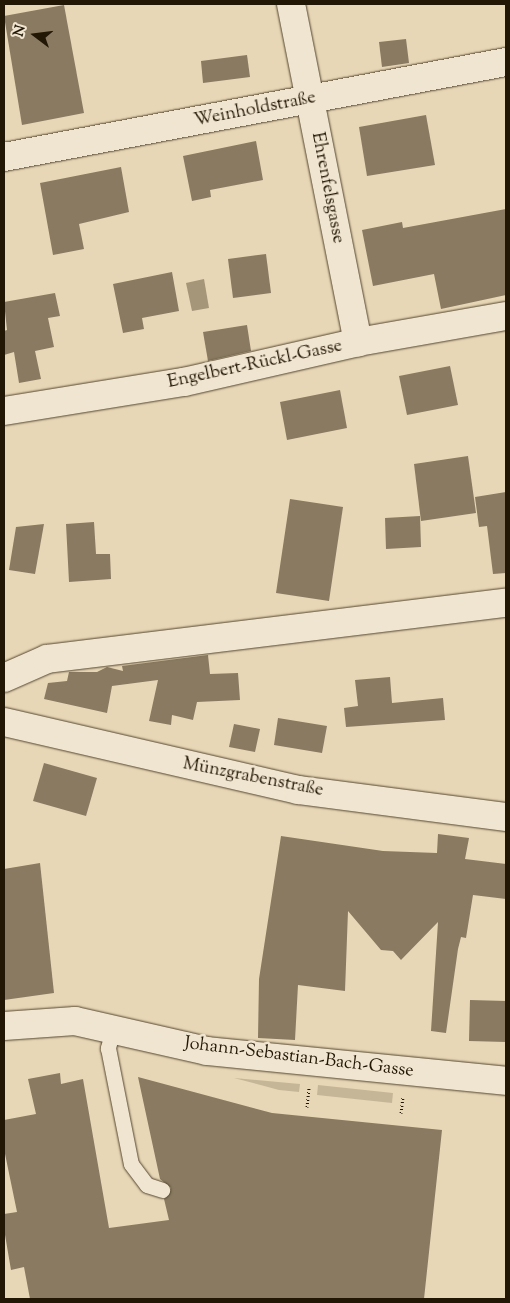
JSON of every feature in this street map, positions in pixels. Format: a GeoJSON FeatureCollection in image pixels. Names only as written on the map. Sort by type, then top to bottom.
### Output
{"type":"FeatureCollection","features":[{"type":"Feature","properties":{"kind":"street","name":"Ehrenfelsgasse"},"geometry":{"type":"LineString","coordinates":[[291,4],[358,342]]}},
{"type":"Feature","properties":{"kind":"street","name":"Weinholdstraße"},"geometry":{"type":"LineString","coordinates":[[4,157],[506,62]]}},
{"type":"Feature","properties":{"kind":"street","name":"Engelbert-Rückl-Gasse"},"geometry":{"type":"LineString","coordinates":[[4,411],[184,382],[358,342],[506,316]]}},
{"type":"Feature","properties":{"kind":"street"},"geometry":{"type":"LineString","coordinates":[[4,678],[47,659],[506,603]]}},
{"type":"Feature","properties":{"kind":"street","name":"Münzgrabenstraße"},"geometry":{"type":"LineString","coordinates":[[4,722],[298,790],[506,816]]}},
{"type":"Feature","properties":{"kind":"street","name":"Johann-Sebastian-Bach-Gasse"},"geometry":{"type":"LineString","coordinates":[[4,1026],[75,1021],[207,1051],[506,1081]]}},
{"type":"Feature","properties":{"kind":"lane"},"geometry":{"type":"LineString","coordinates":[[113,1030],[108,1048],[131,1164],[147,1185],[162,1190]]}},
{"type":"Feature","properties":{"kind":"path"},"geometry":{"type":"LineString","coordinates":[[307,1107],[309,1089]]}},
{"type":"Feature","properties":{"kind":"path"},"geometry":{"type":"LineString","coordinates":[[401,1113],[403,1098]]}},
{"type":"Feature","properties":{"kind":"shaded area"},"geometry":{"type":"Polygon","coordinates":[[[204,279],[209,308],[192,311],[186,283],[204,279]]]}},
{"type":"Feature","properties":{"kind":"shaded area"},"geometry":{"type":"Polygon","coordinates":[[[234,1078],[300,1084],[299,1092],[279,1090],[234,1078]]]}},
{"type":"Feature","properties":{"kind":"shaded area"},"geometry":{"type":"Polygon","coordinates":[[[318,1085],[393,1093],[392,1103],[317,1095],[318,1085]]]}},
{"type":"Feature","properties":{"kind":"building"},"geometry":{"type":"Polygon","coordinates":[[[64,5],[84,113],[22,125],[4,16],[64,5]]]}},
{"type":"Feature","properties":{"kind":"building"},"geometry":{"type":"Polygon","coordinates":[[[406,39],[409,63],[382,67],[379,42],[406,39]]]}},
{"type":"Feature","properties":{"kind":"building"},"geometry":{"type":"Polygon","coordinates":[[[247,55],[250,77],[203,83],[201,61],[247,55]]]}},
{"type":"Feature","properties":{"kind":"building"},"geometry":{"type":"Polygon","coordinates":[[[426,115],[435,165],[367,176],[359,127],[426,115]]]}},
{"type":"Feature","properties":{"kind":"building"},"geometry":{"type":"Polygon","coordinates":[[[256,141],[263,180],[210,190],[211,197],[192,201],[183,156],[256,141]]]}},
{"type":"Feature","properties":{"kind":"building"},"geometry":{"type":"Polygon","coordinates":[[[121,167],[129,212],[79,224],[84,249],[53,255],[40,183],[121,167]]]}},
{"type":"Feature","properties":{"kind":"building"},"geometry":{"type":"Polygon","coordinates":[[[506,209],[506,295],[441,309],[434,274],[373,286],[362,230],[402,222],[403,228],[506,209]]]}},
{"type":"Feature","properties":{"kind":"building"},"geometry":{"type":"Polygon","coordinates":[[[266,254],[271,293],[233,298],[228,259],[266,254]]]}},
{"type":"Feature","properties":{"kind":"building"},"geometry":{"type":"Polygon","coordinates":[[[172,272],[179,311],[142,318],[144,329],[123,333],[113,284],[172,272]]]}},
{"type":"Feature","properties":{"kind":"building"},"geometry":{"type":"Polygon","coordinates":[[[55,293],[60,316],[48,318],[54,347],[35,351],[41,379],[19,383],[14,352],[4,355],[4,331],[7,330],[4,302],[55,293]]]}},
{"type":"Feature","properties":{"kind":"building"},"geometry":{"type":"Polygon","coordinates":[[[247,325],[251,351],[208,361],[203,332],[247,325]]]}},
{"type":"Feature","properties":{"kind":"building"},"geometry":{"type":"Polygon","coordinates":[[[450,366],[458,405],[407,415],[399,376],[450,366]]]}},
{"type":"Feature","properties":{"kind":"building"},"geometry":{"type":"Polygon","coordinates":[[[340,390],[347,428],[287,440],[280,402],[340,390]]]}},
{"type":"Feature","properties":{"kind":"building"},"geometry":{"type":"Polygon","coordinates":[[[468,456],[476,513],[421,521],[414,464],[468,456]]]}},
{"type":"Feature","properties":{"kind":"building"},"geometry":{"type":"Polygon","coordinates":[[[506,492],[506,573],[493,574],[487,526],[479,527],[475,497],[506,492]]]}},
{"type":"Feature","properties":{"kind":"building"},"geometry":{"type":"Polygon","coordinates":[[[290,499],[343,507],[329,601],[276,593],[290,499]]]}},
{"type":"Feature","properties":{"kind":"building"},"geometry":{"type":"Polygon","coordinates":[[[420,516],[421,547],[386,549],[385,518],[420,516]]]}},
{"type":"Feature","properties":{"kind":"building"},"geometry":{"type":"Polygon","coordinates":[[[94,522],[96,554],[110,554],[111,579],[69,582],[66,524],[94,522]]]}},
{"type":"Feature","properties":{"kind":"building"},"geometry":{"type":"Polygon","coordinates":[[[44,524],[35,574],[9,570],[16,527],[44,524]]]}},
{"type":"Feature","properties":{"kind":"building"},"geometry":{"type":"Polygon","coordinates":[[[208,655],[210,674],[238,673],[240,700],[197,702],[193,720],[172,715],[171,725],[149,721],[158,680],[112,686],[107,713],[44,699],[48,683],[67,681],[69,672],[97,672],[107,667],[123,671],[122,666],[208,655]]]}},
{"type":"Feature","properties":{"kind":"building"},"geometry":{"type":"Polygon","coordinates":[[[390,677],[392,703],[443,698],[445,720],[346,727],[344,708],[358,706],[355,680],[390,677]]]}},
{"type":"Feature","properties":{"kind":"building"},"geometry":{"type":"Polygon","coordinates":[[[278,718],[327,726],[322,753],[274,745],[278,718]]]}},
{"type":"Feature","properties":{"kind":"building"},"geometry":{"type":"Polygon","coordinates":[[[234,724],[260,729],[255,752],[229,747],[234,724]]]}},
{"type":"Feature","properties":{"kind":"building"},"geometry":{"type":"Polygon","coordinates":[[[44,763],[97,778],[86,816],[33,801],[44,763]]]}},
{"type":"Feature","properties":{"kind":"building"},"geometry":{"type":"Polygon","coordinates":[[[438,834],[469,838],[465,859],[506,864],[506,899],[473,895],[466,938],[461,937],[458,949],[446,1033],[431,1031],[438,922],[401,960],[393,951],[381,950],[348,911],[345,991],[298,985],[295,1040],[258,1038],[259,979],[281,836],[383,851],[437,853],[438,834]]]}},
{"type":"Feature","properties":{"kind":"building"},"geometry":{"type":"Polygon","coordinates":[[[40,863],[54,993],[4,1000],[4,869],[40,863]]]}},
{"type":"Feature","properties":{"kind":"building"},"geometry":{"type":"Polygon","coordinates":[[[470,1000],[506,1001],[506,1042],[469,1041],[470,1000]]]}},
{"type":"Feature","properties":{"kind":"building"},"geometry":{"type":"Polygon","coordinates":[[[60,1073],[61,1084],[83,1079],[109,1228],[169,1220],[164,1199],[171,1188],[160,1179],[138,1077],[272,1113],[442,1130],[424,1299],[30,1299],[24,1267],[11,1270],[4,1229],[4,1214],[17,1212],[4,1149],[4,1120],[36,1114],[28,1079],[60,1073]]]}}]}
